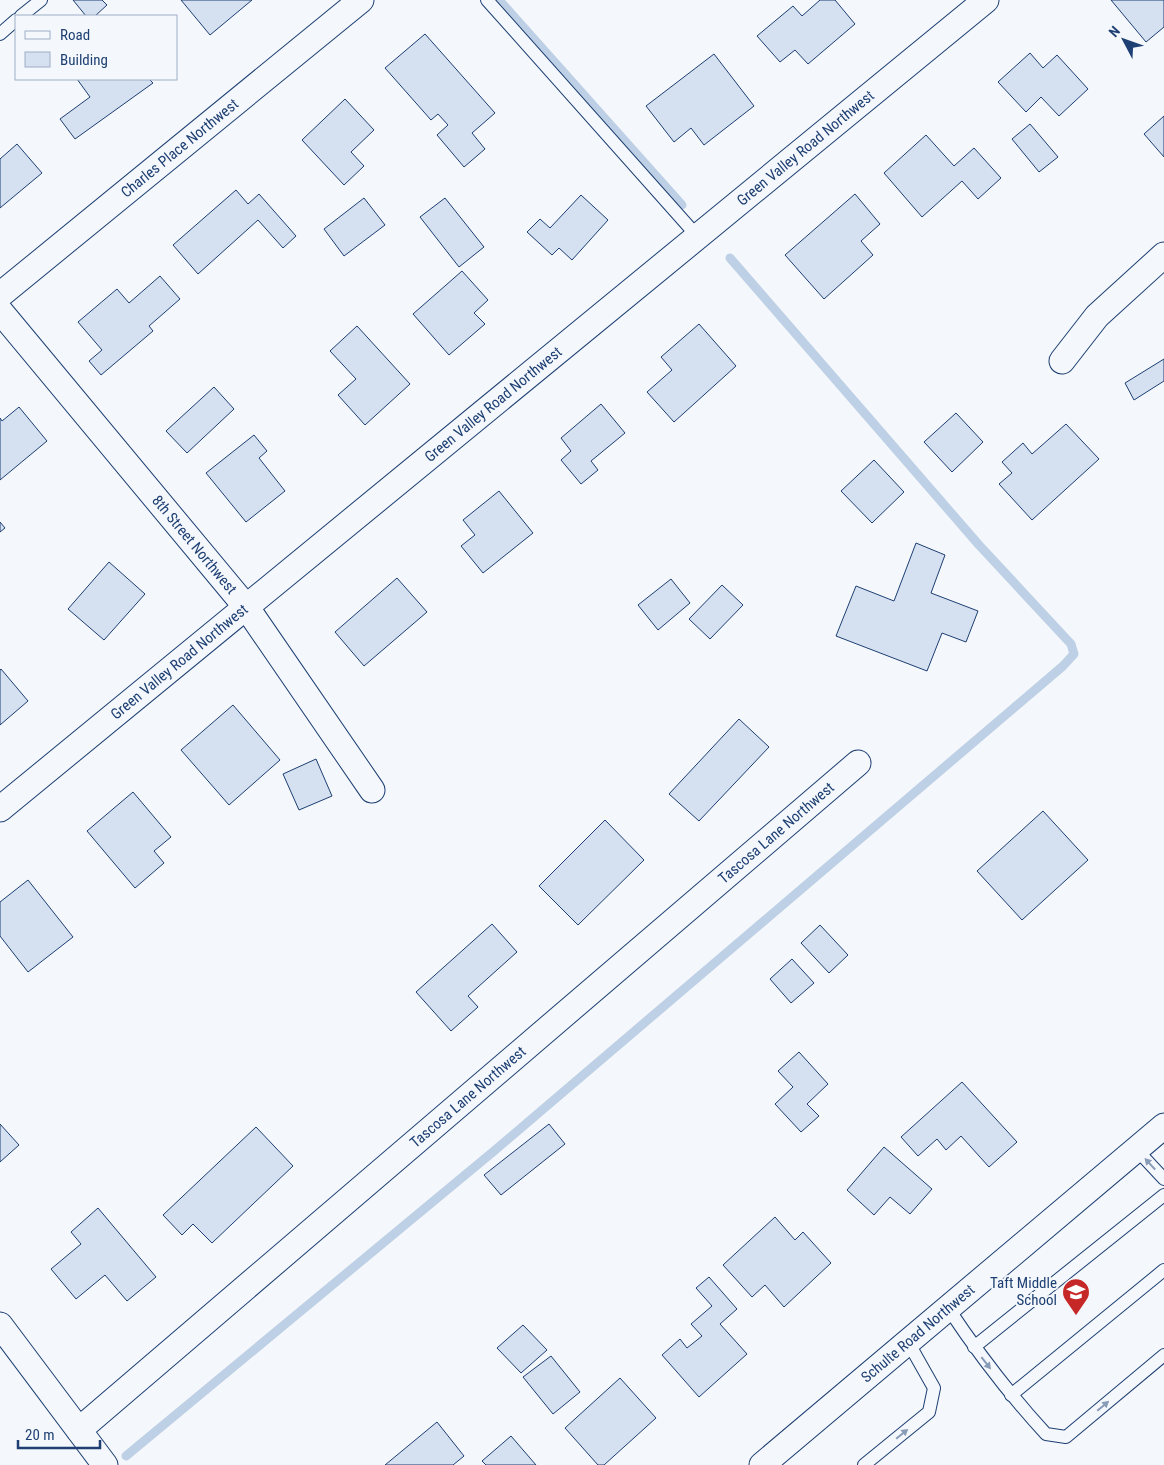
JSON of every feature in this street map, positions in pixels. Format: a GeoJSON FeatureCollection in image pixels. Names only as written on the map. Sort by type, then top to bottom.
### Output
{"type":"FeatureCollection","features":[{"type":"Feature","properties":{"kind":"street","name":"Charles Place Northwest"},"geometry":{"type":"LineString","coordinates":[[0,295],[361,0]]}},
{"type":"Feature","properties":{"kind":"street","name":"Green Valley Road Northwest"},"geometry":{"type":"LineString","coordinates":[[0,809],[986,0]]}},
{"type":"Feature","properties":{"kind":"street"},"geometry":{"type":"LineString","coordinates":[[1062,361],[1096,316],[1164,256]]}},
{"type":"Feature","properties":{"kind":"street","name":"8th Street Northwest"},"geometry":{"type":"LineString","coordinates":[[0,310],[247,608],[372,790]]}},
{"type":"Feature","properties":{"kind":"street","name":"Tascosa Lane Northwest"},"geometry":{"type":"LineString","coordinates":[[79,1430],[858,763]]}},
{"type":"Feature","properties":{"kind":"street","name":"Schulte Road Northwest"},"geometry":{"type":"LineString","coordinates":[[762,1465],[1164,1126]]}},
{"type":"Feature","properties":{"kind":"street"},"geometry":{"type":"LineString","coordinates":[[0,1325],[105,1465]]}},
{"type":"Feature","properties":{"kind":"lane"},"geometry":{"type":"LineString","coordinates":[[22,15],[41,0]]}},
{"type":"Feature","properties":{"kind":"lane"},"geometry":{"type":"LineString","coordinates":[[487,0],[698,237]]}},
{"type":"Feature","properties":{"kind":"lane"},"geometry":{"type":"LineString","coordinates":[[0,34],[15,21]]}},
{"type":"Feature","properties":{"kind":"lane"},"geometry":{"type":"LineString","coordinates":[[1136,1149],[1164,1179]]}},
{"type":"Feature","properties":{"kind":"lane"},"geometry":{"type":"LineString","coordinates":[[974,1347],[1164,1195]]}},
{"type":"Feature","properties":{"kind":"lane"},"geometry":{"type":"LineString","coordinates":[[1011,1395],[1164,1270]]}},
{"type":"Feature","properties":{"kind":"lane"},"geometry":{"type":"LineString","coordinates":[[948,1308],[974,1347],[1011,1395],[1046,1434],[1066,1437],[1164,1355]]}},
{"type":"Feature","properties":{"kind":"lane"},"geometry":{"type":"LineString","coordinates":[[864,1465],[929,1412],[934,1388],[908,1342]]}},
{"type":"Feature","properties":{"kind":"building"},"geometry":{"type":"Polygon","coordinates":[[[73,0],[102,0],[107,5],[96,15],[85,15],[73,0]]]}},
{"type":"Feature","properties":{"kind":"building"},"geometry":{"type":"Polygon","coordinates":[[[181,0],[252,0],[210,35],[181,0]]]}},
{"type":"Feature","properties":{"kind":"building"},"geometry":{"type":"Polygon","coordinates":[[[820,0],[835,0],[855,24],[808,64],[795,50],[780,62],[757,36],[793,6],[802,16],[820,0]]]}},
{"type":"Feature","properties":{"kind":"building"},"geometry":{"type":"Polygon","coordinates":[[[1111,0],[1164,0],[1164,27],[1146,42],[1111,0]]]}},
{"type":"Feature","properties":{"kind":"building"},"geometry":{"type":"Polygon","coordinates":[[[425,34],[495,113],[472,133],[485,149],[464,167],[437,135],[448,125],[438,114],[431,120],[385,68],[425,34]]]}},
{"type":"Feature","properties":{"kind":"building"},"geometry":{"type":"Polygon","coordinates":[[[1030,53],[1043,68],[1057,55],[1088,89],[1059,116],[1041,97],[1026,112],[998,82],[1030,53]]]}},
{"type":"Feature","properties":{"kind":"building"},"geometry":{"type":"Polygon","coordinates":[[[714,54],[754,106],[704,145],[691,128],[674,142],[646,106],[714,54]]]}},
{"type":"Feature","properties":{"kind":"building"},"geometry":{"type":"Polygon","coordinates":[[[78,80],[150,80],[153,83],[75,139],[60,119],[90,97],[78,80]]]}},
{"type":"Feature","properties":{"kind":"building"},"geometry":{"type":"Polygon","coordinates":[[[345,99],[374,130],[351,152],[364,166],[344,185],[302,140],[345,99]]]}},
{"type":"Feature","properties":{"kind":"building"},"geometry":{"type":"Polygon","coordinates":[[[1164,116],[1164,157],[1144,134],[1164,116]]]}},
{"type":"Feature","properties":{"kind":"building"},"geometry":{"type":"Polygon","coordinates":[[[1030,124],[1058,157],[1039,172],[1012,139],[1030,124]]]}},
{"type":"Feature","properties":{"kind":"building"},"geometry":{"type":"Polygon","coordinates":[[[926,135],[954,166],[974,148],[1001,178],[978,199],[962,181],[922,217],[884,173],[926,135]]]}},
{"type":"Feature","properties":{"kind":"building"},"geometry":{"type":"Polygon","coordinates":[[[17,144],[42,173],[0,208],[0,159],[17,144]]]}},
{"type":"Feature","properties":{"kind":"building"},"geometry":{"type":"Polygon","coordinates":[[[236,190],[248,204],[259,194],[296,236],[283,248],[258,220],[198,274],[173,245],[236,190]]]}},
{"type":"Feature","properties":{"kind":"building"},"geometry":{"type":"Polygon","coordinates":[[[855,194],[880,224],[861,241],[873,255],[824,299],[785,255],[855,194]]]}},
{"type":"Feature","properties":{"kind":"building"},"geometry":{"type":"Polygon","coordinates":[[[581,195],[608,220],[572,260],[559,248],[552,255],[527,232],[540,219],[550,228],[581,195]]]}},
{"type":"Feature","properties":{"kind":"building"},"geometry":{"type":"Polygon","coordinates":[[[364,198],[385,225],[344,256],[324,229],[364,198]]]}},
{"type":"Feature","properties":{"kind":"building"},"geometry":{"type":"Polygon","coordinates":[[[445,198],[484,247],[459,267],[420,217],[445,198]]]}},
{"type":"Feature","properties":{"kind":"building"},"geometry":{"type":"Polygon","coordinates":[[[462,271],[488,300],[474,313],[485,324],[449,355],[413,314],[462,271]]]}},
{"type":"Feature","properties":{"kind":"building"},"geometry":{"type":"Polygon","coordinates":[[[160,276],[180,299],[149,326],[153,331],[101,375],[89,361],[102,350],[78,322],[117,289],[129,303],[160,276]]]}},
{"type":"Feature","properties":{"kind":"building"},"geometry":{"type":"Polygon","coordinates":[[[699,324],[736,366],[674,422],[647,392],[672,370],[661,357],[699,324]]]}},
{"type":"Feature","properties":{"kind":"building"},"geometry":{"type":"Polygon","coordinates":[[[357,326],[410,384],[365,425],[338,395],[356,379],[330,351],[357,326]]]}},
{"type":"Feature","properties":{"kind":"building"},"geometry":{"type":"Polygon","coordinates":[[[1164,359],[1164,381],[1134,400],[1125,383],[1164,359]]]}},
{"type":"Feature","properties":{"kind":"building"},"geometry":{"type":"Polygon","coordinates":[[[214,387],[234,409],[187,453],[166,431],[214,387]]]}},
{"type":"Feature","properties":{"kind":"building"},"geometry":{"type":"Polygon","coordinates":[[[601,404],[625,433],[591,461],[598,470],[581,484],[561,460],[571,451],[561,438],[601,404]]]}},
{"type":"Feature","properties":{"kind":"building"},"geometry":{"type":"Polygon","coordinates":[[[19,407],[47,441],[0,480],[0,418],[2,421],[19,407]]]}},
{"type":"Feature","properties":{"kind":"building"},"geometry":{"type":"Polygon","coordinates":[[[956,413],[983,442],[952,472],[924,442],[956,413]]]}},
{"type":"Feature","properties":{"kind":"building"},"geometry":{"type":"Polygon","coordinates":[[[1066,424],[1099,459],[1032,520],[999,484],[1012,473],[1002,462],[1023,443],[1032,454],[1066,424]]]}},
{"type":"Feature","properties":{"kind":"building"},"geometry":{"type":"Polygon","coordinates":[[[254,435],[267,451],[259,458],[285,491],[246,522],[206,473],[254,435]]]}},
{"type":"Feature","properties":{"kind":"building"},"geometry":{"type":"Polygon","coordinates":[[[874,460],[904,492],[872,523],[841,491],[874,460]]]}},
{"type":"Feature","properties":{"kind":"building"},"geometry":{"type":"Polygon","coordinates":[[[499,491],[533,533],[483,573],[461,546],[475,535],[463,520],[499,491]]]}},
{"type":"Feature","properties":{"kind":"building"},"geometry":{"type":"Polygon","coordinates":[[[0,522],[5,528],[0,532],[0,522]]]}},
{"type":"Feature","properties":{"kind":"building"},"geometry":{"type":"Polygon","coordinates":[[[916,543],[945,555],[931,593],[978,611],[966,642],[942,633],[927,671],[836,636],[856,586],[894,601],[916,543]]]}},
{"type":"Feature","properties":{"kind":"building"},"geometry":{"type":"Polygon","coordinates":[[[109,562],[145,594],[104,640],[68,609],[109,562]]]}},
{"type":"Feature","properties":{"kind":"building"},"geometry":{"type":"Polygon","coordinates":[[[397,578],[427,612],[364,666],[335,632],[397,578]]]}},
{"type":"Feature","properties":{"kind":"building"},"geometry":{"type":"Polygon","coordinates":[[[671,579],[690,603],[658,630],[638,605],[671,579]]]}},
{"type":"Feature","properties":{"kind":"building"},"geometry":{"type":"Polygon","coordinates":[[[722,585],[743,605],[710,639],[689,619],[722,585]]]}},
{"type":"Feature","properties":{"kind":"building"},"geometry":{"type":"Polygon","coordinates":[[[0,670],[28,701],[0,725],[0,670]]]}},
{"type":"Feature","properties":{"kind":"building"},"geometry":{"type":"Polygon","coordinates":[[[233,705],[280,760],[229,805],[181,750],[233,705]]]}},
{"type":"Feature","properties":{"kind":"building"},"geometry":{"type":"Polygon","coordinates":[[[739,719],[769,747],[699,821],[669,794],[739,719]]]}},
{"type":"Feature","properties":{"kind":"building"},"geometry":{"type":"Polygon","coordinates":[[[316,759],[332,796],[299,810],[283,774],[316,759]]]}},
{"type":"Feature","properties":{"kind":"building"},"geometry":{"type":"Polygon","coordinates":[[[133,792],[171,837],[154,851],[164,863],[135,888],[87,831],[133,792]]]}},
{"type":"Feature","properties":{"kind":"building"},"geometry":{"type":"Polygon","coordinates":[[[1043,811],[1088,860],[1022,920],[977,871],[1043,811]]]}},
{"type":"Feature","properties":{"kind":"building"},"geometry":{"type":"Polygon","coordinates":[[[605,820],[644,860],[578,925],[539,886],[605,820]]]}},
{"type":"Feature","properties":{"kind":"building"},"geometry":{"type":"Polygon","coordinates":[[[28,880],[73,937],[28,972],[0,936],[0,902],[28,880]]]}},
{"type":"Feature","properties":{"kind":"building"},"geometry":{"type":"Polygon","coordinates":[[[492,924],[517,952],[468,996],[478,1007],[451,1031],[416,992],[492,924]]]}},
{"type":"Feature","properties":{"kind":"building"},"geometry":{"type":"Polygon","coordinates":[[[820,925],[848,955],[829,973],[801,943],[820,925]]]}},
{"type":"Feature","properties":{"kind":"building"},"geometry":{"type":"Polygon","coordinates":[[[792,959],[814,983],[791,1003],[770,979],[792,959]]]}},
{"type":"Feature","properties":{"kind":"building"},"geometry":{"type":"Polygon","coordinates":[[[799,1052],[828,1084],[807,1104],[819,1116],[801,1132],[775,1104],[793,1087],[778,1071],[799,1052]]]}},
{"type":"Feature","properties":{"kind":"building"},"geometry":{"type":"Polygon","coordinates":[[[962,1082],[1017,1142],[989,1167],[961,1136],[946,1150],[937,1139],[918,1156],[901,1137],[962,1082]]]}},
{"type":"Feature","properties":{"kind":"building"},"geometry":{"type":"Polygon","coordinates":[[[0,1124],[19,1145],[0,1162],[0,1124]]]}},
{"type":"Feature","properties":{"kind":"building"},"geometry":{"type":"Polygon","coordinates":[[[549,1124],[565,1144],[501,1195],[484,1175],[549,1124]]]}},
{"type":"Feature","properties":{"kind":"building"},"geometry":{"type":"Polygon","coordinates":[[[256,1127],[293,1166],[212,1243],[193,1224],[182,1235],[163,1215],[256,1127]]]}},
{"type":"Feature","properties":{"kind":"building"},"geometry":{"type":"Polygon","coordinates":[[[884,1147],[932,1189],[910,1214],[890,1197],[874,1215],[847,1190],[884,1147]]]}},
{"type":"Feature","properties":{"kind":"building"},"geometry":{"type":"Polygon","coordinates":[[[98,1208],[156,1277],[127,1301],[105,1275],[76,1299],[51,1269],[81,1244],[71,1232],[98,1208]]]}},
{"type":"Feature","properties":{"kind":"building"},"geometry":{"type":"Polygon","coordinates":[[[775,1217],[795,1240],[803,1232],[831,1263],[784,1307],[765,1285],[752,1297],[723,1265],[775,1217]]]}},
{"type":"Feature","properties":{"kind":"building"},"geometry":{"type":"Polygon","coordinates":[[[709,1277],[737,1309],[720,1324],[747,1354],[699,1397],[662,1355],[680,1339],[687,1348],[702,1336],[691,1324],[712,1306],[696,1288],[709,1277]]]}},
{"type":"Feature","properties":{"kind":"building"},"geometry":{"type":"Polygon","coordinates":[[[523,1325],[547,1350],[521,1373],[497,1348],[523,1325]]]}},
{"type":"Feature","properties":{"kind":"building"},"geometry":{"type":"Polygon","coordinates":[[[551,1356],[580,1392],[553,1414],[523,1377],[551,1356]]]}},
{"type":"Feature","properties":{"kind":"building"},"geometry":{"type":"Polygon","coordinates":[[[620,1378],[656,1418],[604,1465],[598,1465],[565,1428],[620,1378]]]}},
{"type":"Feature","properties":{"kind":"building"},"geometry":{"type":"Polygon","coordinates":[[[437,1422],[464,1456],[453,1465],[385,1465],[437,1422]]]}},
{"type":"Feature","properties":{"kind":"building"},"geometry":{"type":"Polygon","coordinates":[[[511,1436],[536,1465],[486,1465],[482,1461],[511,1436]]]}},
{"type":"Feature","properties":{"kind":"waterway"},"geometry":{"type":"LineString","coordinates":[[499,0],[682,205]]}},
{"type":"Feature","properties":{"kind":"waterway"},"geometry":{"type":"LineString","coordinates":[[126,1456],[494,1151],[1063,666],[1074,654],[1071,644],[979,545],[730,258]]}},
{"type":"Feature","properties":{"kind":"place","name":"Taft Middle School"},"geometry":{"type":"Point","coordinates":[1076,1316]}}]}
